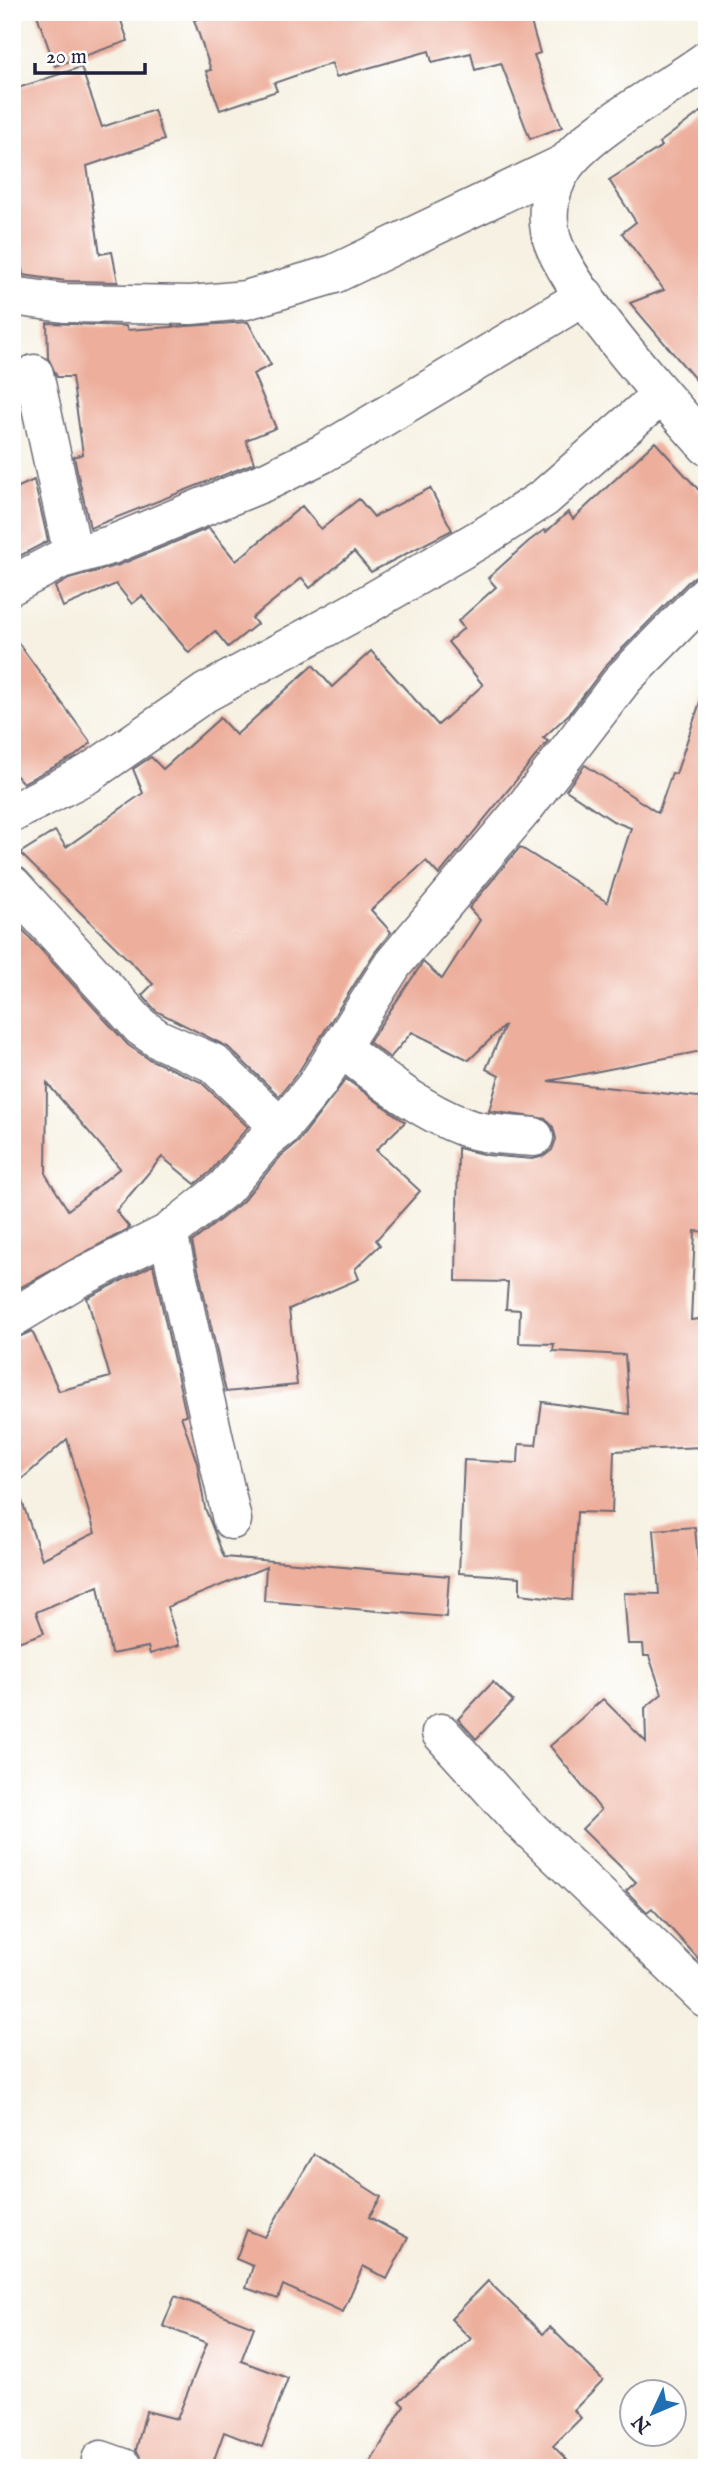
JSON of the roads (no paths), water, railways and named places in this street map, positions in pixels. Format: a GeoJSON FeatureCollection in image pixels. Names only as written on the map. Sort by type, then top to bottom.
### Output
{"type":"FeatureCollection","features":[{"type":"Feature","properties":{"kind":"street"},"geometry":{"type":"LineString","coordinates":[[12,296],[64,303],[191,305],[246,300],[334,274],[566,163],[607,127],[707,61]]}},
{"type":"Feature","properties":{"kind":"street"},"geometry":{"type":"LineString","coordinates":[[566,163],[549,201],[550,233],[561,260],[585,296],[662,395],[707,446]]}},
{"type":"Feature","properties":{"kind":"street"},"geometry":{"type":"LineString","coordinates":[[12,585],[73,555],[111,545],[269,480],[321,454],[585,296]]}},
{"type":"Feature","properties":{"kind":"street"},"geometry":{"type":"LineString","coordinates":[[34,374],[73,555]]}},
{"type":"Feature","properties":{"kind":"street"},"geometry":{"type":"LineString","coordinates":[[12,813],[88,775],[205,692],[358,610],[490,533],[544,498],[662,395]]}},
{"type":"Feature","properties":{"kind":"street"},"geometry":{"type":"LineString","coordinates":[[12,1318],[78,1279],[168,1233],[225,1188],[266,1140],[281,1128],[317,1084],[393,964],[525,807],[624,678],[707,594]]}},
{"type":"Feature","properties":{"kind":"street"},"geometry":{"type":"LineString","coordinates":[[12,885],[141,1027],[158,1039],[214,1063],[281,1128]]}},
{"type":"Feature","properties":{"kind":"street"},"geometry":{"type":"LineString","coordinates":[[340,1047],[437,1115],[466,1128],[498,1135],[534,1137]]}},
{"type":"Feature","properties":{"kind":"street"},"geometry":{"type":"LineString","coordinates":[[168,1233],[232,1520]]}},
{"type":"Feature","properties":{"kind":"street"},"geometry":{"type":"LineString","coordinates":[[441,1733],[517,1817],[704,1991]]}}]}
